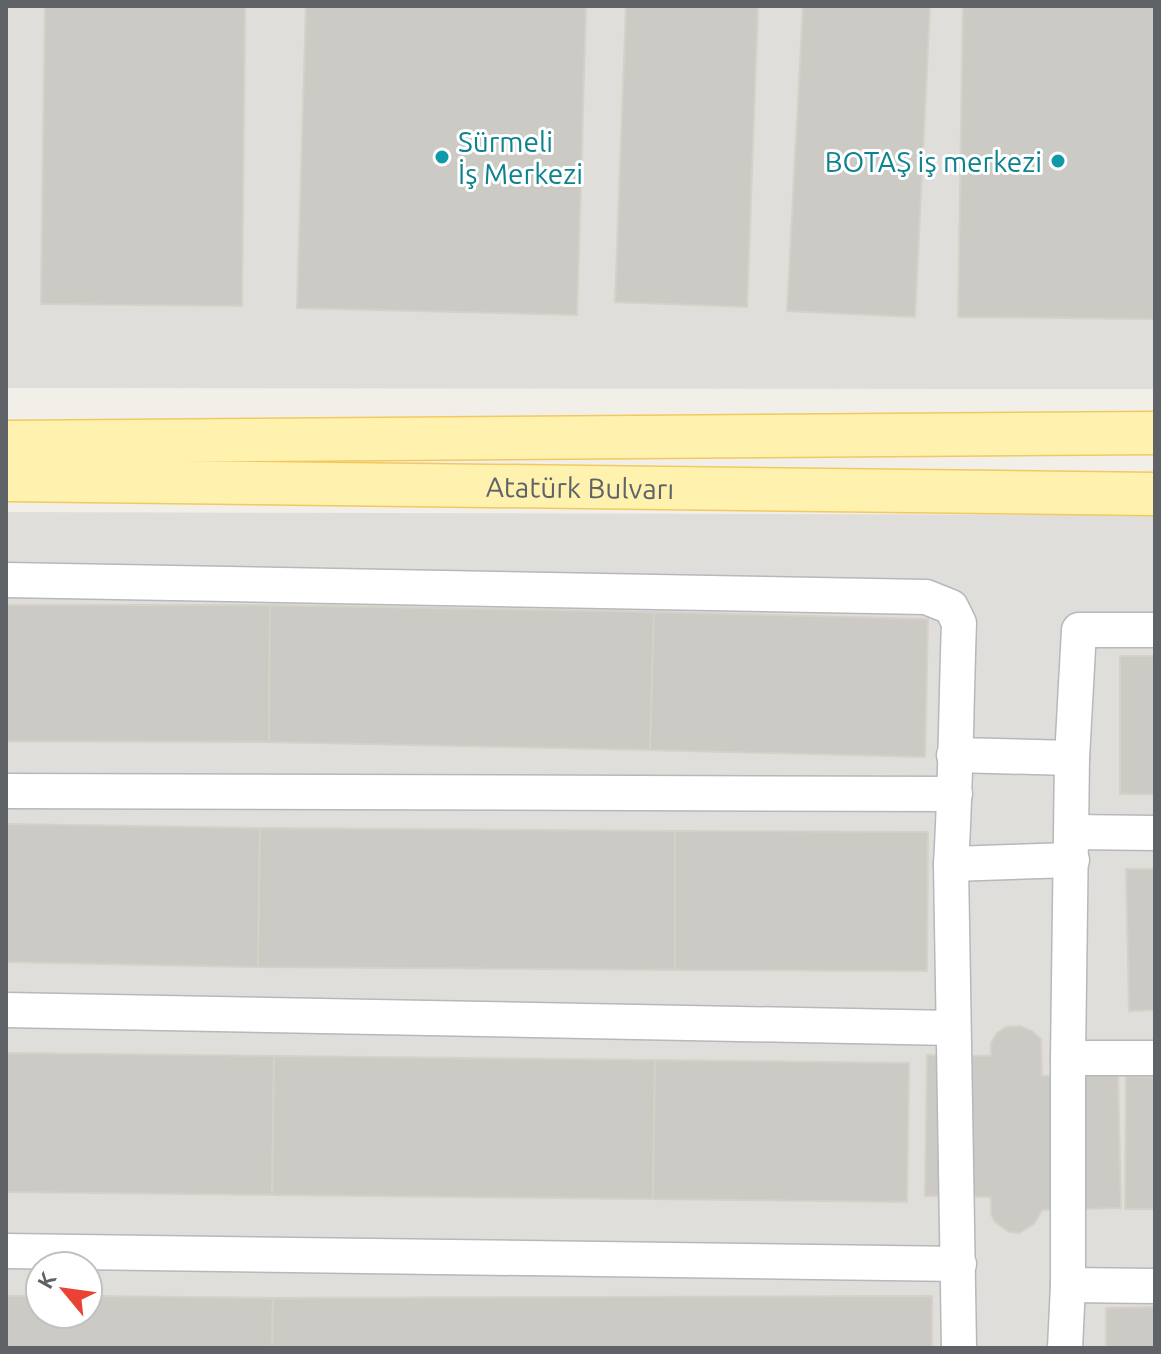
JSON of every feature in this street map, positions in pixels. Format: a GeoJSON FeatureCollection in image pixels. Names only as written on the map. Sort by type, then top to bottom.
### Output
{"type":"FeatureCollection","features":[{"type":"Feature","properties":{"kind":"main road","name":"Atatürk Bulvarı"},"geometry":{"type":"LineString","coordinates":[[6,442],[1155,433]]}},
{"type":"Feature","properties":{"kind":"main road","name":"Atatürk Bulvarı"},"geometry":{"type":"LineString","coordinates":[[6,480],[1155,494]]}},
{"type":"Feature","properties":{"kind":"lane"},"geometry":{"type":"LineString","coordinates":[[6,580],[926,597],[951,607],[959,623],[951,864],[959,1348]]}},
{"type":"Feature","properties":{"kind":"lane"},"geometry":{"type":"LineString","coordinates":[[1065,1348],[1072,758],[1079,630],[1155,630]]}},
{"type":"Feature","properties":{"kind":"lane"},"geometry":{"type":"LineString","coordinates":[[954,755],[1072,758]]}},
{"type":"Feature","properties":{"kind":"lane"},"geometry":{"type":"LineString","coordinates":[[6,791],[955,794]]}},
{"type":"Feature","properties":{"kind":"lane"},"geometry":{"type":"LineString","coordinates":[[951,864],[1155,833]]}},
{"type":"Feature","properties":{"kind":"lane"},"geometry":{"type":"LineString","coordinates":[[6,1010],[953,1028]]}},
{"type":"Feature","properties":{"kind":"lane"},"geometry":{"type":"LineString","coordinates":[[1068,1058],[1155,1058]]}},
{"type":"Feature","properties":{"kind":"lane"},"geometry":{"type":"LineString","coordinates":[[6,1251],[959,1264]]}},
{"type":"Feature","properties":{"kind":"lane"},"geometry":{"type":"LineString","coordinates":[[1068,1285],[1155,1286]]}},
{"type":"Feature","properties":{"kind":"shaded area"},"geometry":{"type":"Polygon","coordinates":[[[6,6],[1155,6],[1155,389],[6,388],[6,6]]]}},
{"type":"Feature","properties":{"kind":"shaded area"},"geometry":{"type":"Polygon","coordinates":[[[6,512],[1155,515],[1155,1348],[6,1348],[6,512]]]}},
{"type":"Feature","properties":{"kind":"building"},"geometry":{"type":"Polygon","coordinates":[[[45,6],[245,6],[242,306],[41,304],[45,6]]]}},
{"type":"Feature","properties":{"kind":"building","name":"Sürmeli İş Merkezi"},"geometry":{"type":"Polygon","coordinates":[[[306,6],[586,6],[577,315],[297,308],[306,6]]]}},
{"type":"Feature","properties":{"kind":"building"},"geometry":{"type":"Polygon","coordinates":[[[626,6],[758,6],[747,307],[615,302],[626,6]]]}},
{"type":"Feature","properties":{"kind":"building"},"geometry":{"type":"Polygon","coordinates":[[[803,6],[930,6],[915,317],[787,311],[803,6]]]}},
{"type":"Feature","properties":{"kind":"building","name":"BOTAŞ iş merkezi"},"geometry":{"type":"Polygon","coordinates":[[[963,6],[1155,6],[1155,319],[958,317],[963,6]]]}},
{"type":"Feature","properties":{"kind":"building"},"geometry":{"type":"Polygon","coordinates":[[[6,605],[270,605],[269,742],[6,741],[6,605]]]}},
{"type":"Feature","properties":{"kind":"building"},"geometry":{"type":"Polygon","coordinates":[[[270,605],[654,612],[650,750],[269,742],[270,605]]]}},
{"type":"Feature","properties":{"kind":"building"},"geometry":{"type":"Polygon","coordinates":[[[654,612],[928,619],[925,757],[650,750],[654,612]]]}},
{"type":"Feature","properties":{"kind":"building"},"geometry":{"type":"Polygon","coordinates":[[[1120,656],[1155,656],[1155,794],[1120,794],[1120,656]]]}},
{"type":"Feature","properties":{"kind":"building"},"geometry":{"type":"Polygon","coordinates":[[[6,824],[260,828],[258,967],[6,962],[6,824]]]}},
{"type":"Feature","properties":{"kind":"building"},"geometry":{"type":"Polygon","coordinates":[[[260,828],[675,831],[675,970],[258,967],[260,828]]]}},
{"type":"Feature","properties":{"kind":"building"},"geometry":{"type":"Polygon","coordinates":[[[675,831],[928,832],[927,971],[675,970],[675,831]]]}},
{"type":"Feature","properties":{"kind":"building"},"geometry":{"type":"Polygon","coordinates":[[[1126,869],[1155,869],[1155,1010],[1129,1011],[1126,869]]]}},
{"type":"Feature","properties":{"kind":"building"},"geometry":{"type":"Polygon","coordinates":[[[1020,1026],[1041,1039],[1042,1076],[1118,1074],[1121,1208],[1042,1210],[1034,1224],[1019,1233],[1009,1232],[995,1222],[991,1214],[991,1197],[925,1196],[927,1055],[991,1056],[991,1043],[997,1033],[1006,1027],[1020,1026]]]}},
{"type":"Feature","properties":{"kind":"building"},"geometry":{"type":"Polygon","coordinates":[[[6,1053],[274,1056],[272,1195],[6,1192],[6,1053]]]}},
{"type":"Feature","properties":{"kind":"building"},"geometry":{"type":"Polygon","coordinates":[[[274,1056],[655,1060],[653,1199],[272,1195],[274,1056]]]}},
{"type":"Feature","properties":{"kind":"building"},"geometry":{"type":"Polygon","coordinates":[[[655,1060],[909,1063],[907,1202],[653,1199],[655,1060]]]}},
{"type":"Feature","properties":{"kind":"building"},"geometry":{"type":"Polygon","coordinates":[[[1126,1076],[1155,1077],[1155,1209],[1125,1209],[1126,1076]]]}},
{"type":"Feature","properties":{"kind":"building"},"geometry":{"type":"Polygon","coordinates":[[[6,1296],[24,1296],[24,1330],[104,1330],[104,1296],[273,1298],[272,1348],[6,1348],[6,1296]]]}},
{"type":"Feature","properties":{"kind":"building"},"geometry":{"type":"Polygon","coordinates":[[[932,1296],[932,1348],[272,1348],[273,1298],[932,1296]]]}},
{"type":"Feature","properties":{"kind":"building"},"geometry":{"type":"Polygon","coordinates":[[[1155,1307],[1155,1348],[1106,1348],[1106,1308],[1155,1307]]]}},
{"type":"Feature","properties":{"kind":"place","name":"Sürmeli İş Merkezi"},"geometry":{"type":"Point","coordinates":[442,157]}},
{"type":"Feature","properties":{"kind":"place","name":"BOTAŞ iş merkezi"},"geometry":{"type":"Point","coordinates":[1058,161]}}]}
